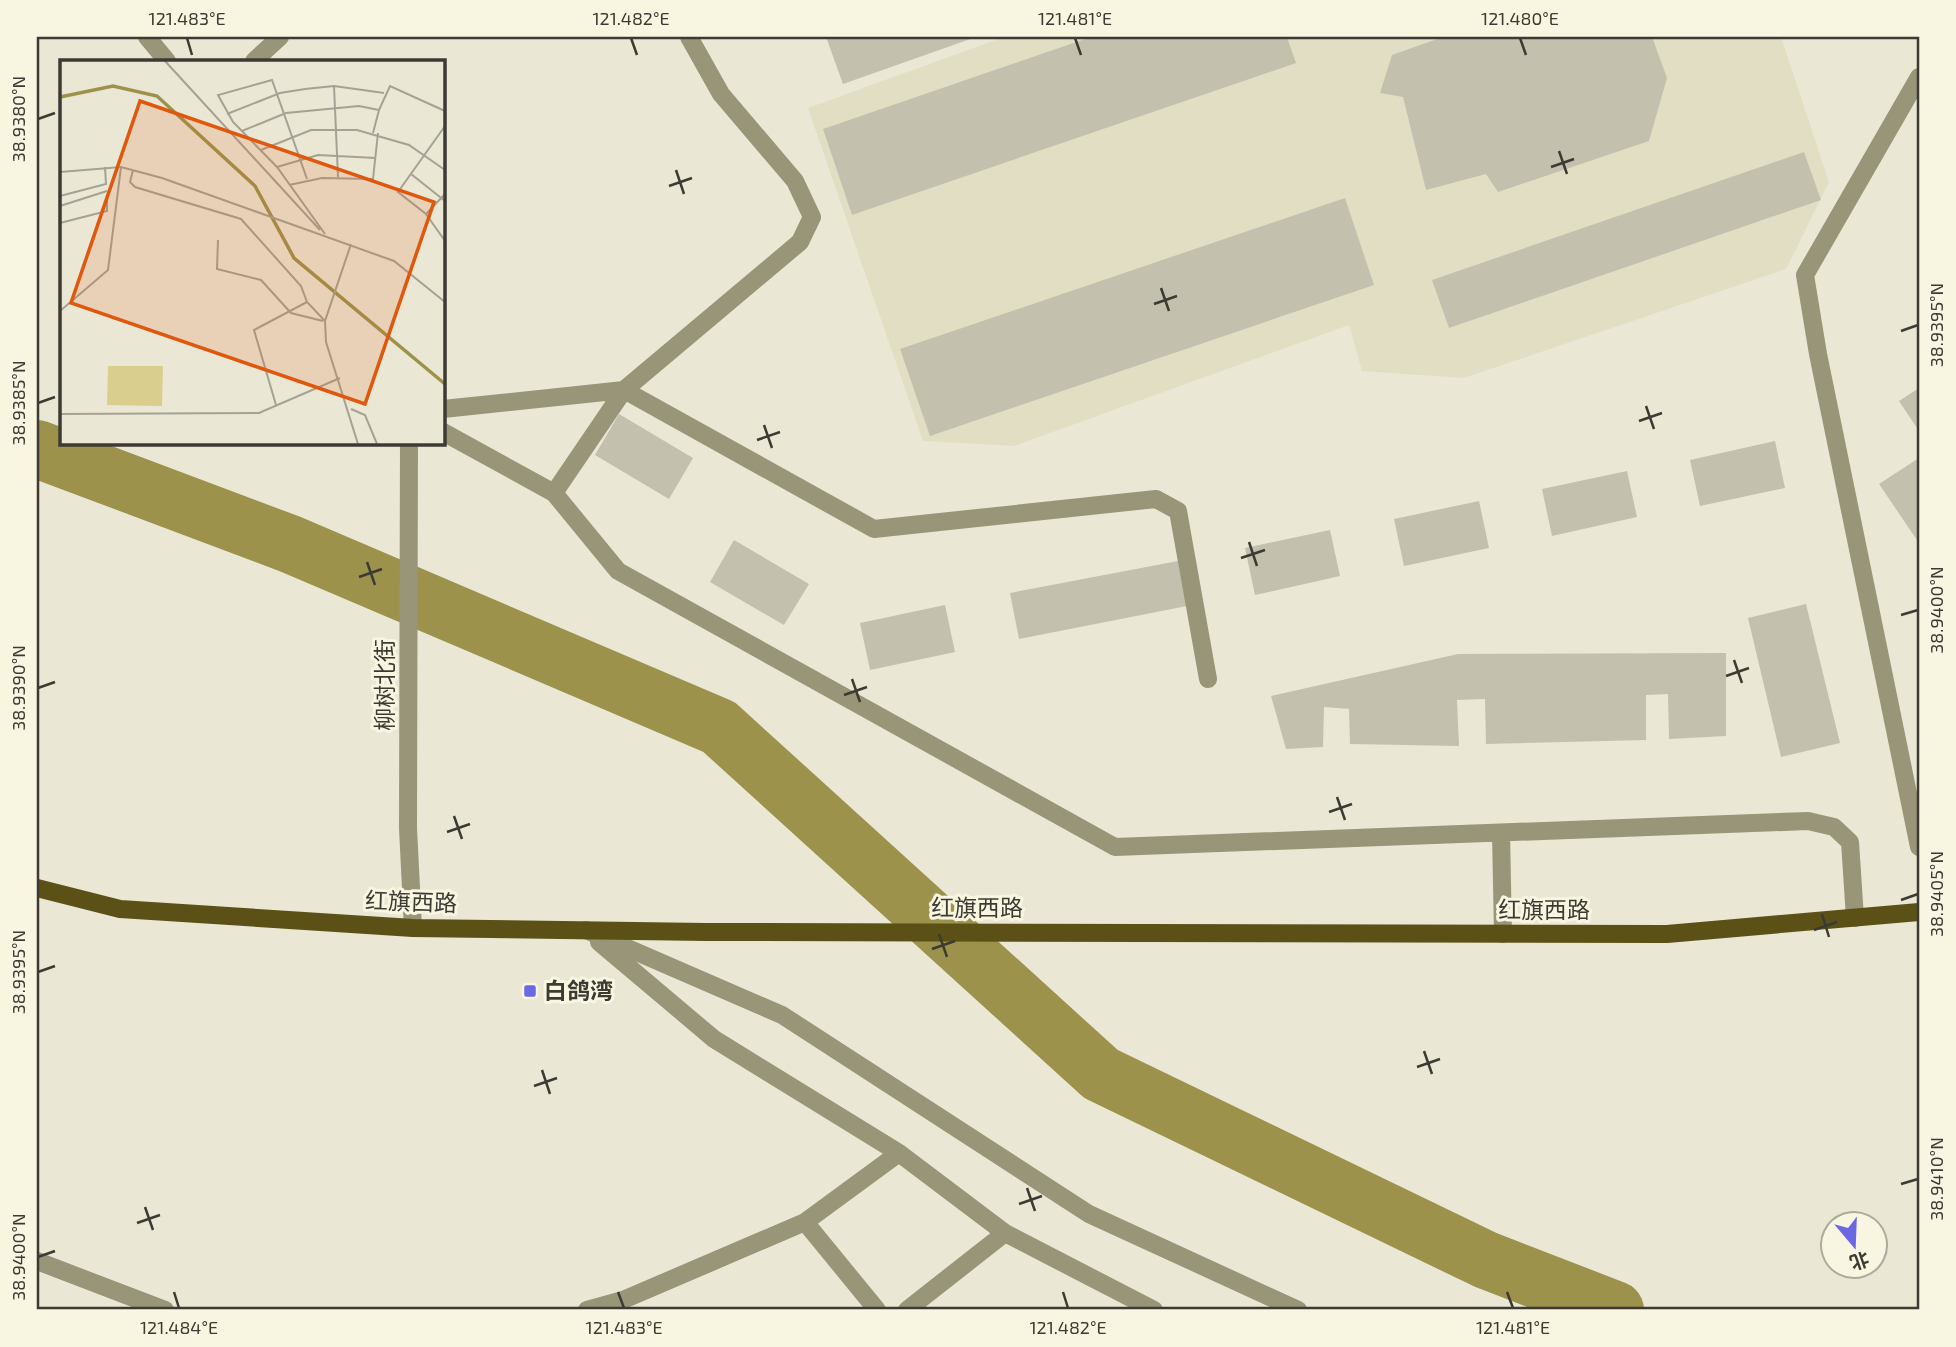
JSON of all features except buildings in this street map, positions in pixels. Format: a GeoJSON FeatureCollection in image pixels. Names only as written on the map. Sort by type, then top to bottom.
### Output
{"type":"FeatureCollection","features":[{"type":"Feature","properties":{"kind":"main road","name":"红旗西路"},"geometry":{"type":"LineString","coordinates":[[37,888],[120,909],[413,928],[706,932],[1667,934],[1919,912]]}},
{"type":"Feature","properties":{"kind":"street"},"geometry":{"type":"LineString","coordinates":[[147,37],[166,60]]}},
{"type":"Feature","properties":{"kind":"street"},"geometry":{"type":"LineString","coordinates":[[255,60],[280,37]]}},
{"type":"Feature","properties":{"kind":"street"},"geometry":{"type":"LineString","coordinates":[[554,493],[624,390],[800,242],[812,217],[795,181],[721,94],[689,37]]}},
{"type":"Feature","properties":{"kind":"street"},"geometry":{"type":"LineString","coordinates":[[1919,77],[1805,275],[1818,354],[1919,847]]}},
{"type":"Feature","properties":{"kind":"street"},"geometry":{"type":"LineString","coordinates":[[444,409],[624,390],[874,529],[1156,499],[1178,511],[1208,679]]}},
{"type":"Feature","properties":{"kind":"street"},"geometry":{"type":"LineString","coordinates":[[444,433],[554,493],[618,571],[1115,847],[1808,821],[1834,827],[1850,842],[1855,918]]}},
{"type":"Feature","properties":{"kind":"street","name":"柳树北街"},"geometry":{"type":"LineString","coordinates":[[410,444],[408,828],[413,928]]}},
{"type":"Feature","properties":{"kind":"street"},"geometry":{"type":"LineString","coordinates":[[1501,833],[1503,934]]}},
{"type":"Feature","properties":{"kind":"street"},"geometry":{"type":"LineString","coordinates":[[586,930],[714,1039],[898,1153],[1005,1233],[1141,1308]]}},
{"type":"Feature","properties":{"kind":"street"},"geometry":{"type":"LineString","coordinates":[[586,930],[782,1015],[1089,1214],[1298,1310]]}},
{"type":"Feature","properties":{"kind":"street"},"geometry":{"type":"LineString","coordinates":[[587,1310],[625,1305],[805,1222],[898,1153]]}},
{"type":"Feature","properties":{"kind":"street"},"geometry":{"type":"LineString","coordinates":[[805,1222],[877,1310]]}},
{"type":"Feature","properties":{"kind":"street"},"geometry":{"type":"LineString","coordinates":[[907,1310],[1005,1233]]}},
{"type":"Feature","properties":{"kind":"street"},"geometry":{"type":"LineString","coordinates":[[37,1261],[165,1310]]}},
{"type":"Feature","properties":{"kind":"shaded area"},"geometry":{"type":"Polygon","coordinates":[[[1004,37],[1781,37],[1829,182],[1786,269],[1464,378],[1362,371],[1349,325],[1014,446],[923,441],[808,108],[1004,37]]]}},
{"type":"Feature","properties":{"kind":"waterway"},"geometry":{"type":"LineString","coordinates":[[37,449],[290,544],[719,727],[1101,1074],[1486,1260],[1615,1310]]}},
{"type":"Feature","properties":{"kind":"place","name":"白鸽湾"},"geometry":{"type":"Point","coordinates":[530,991]}}]}
